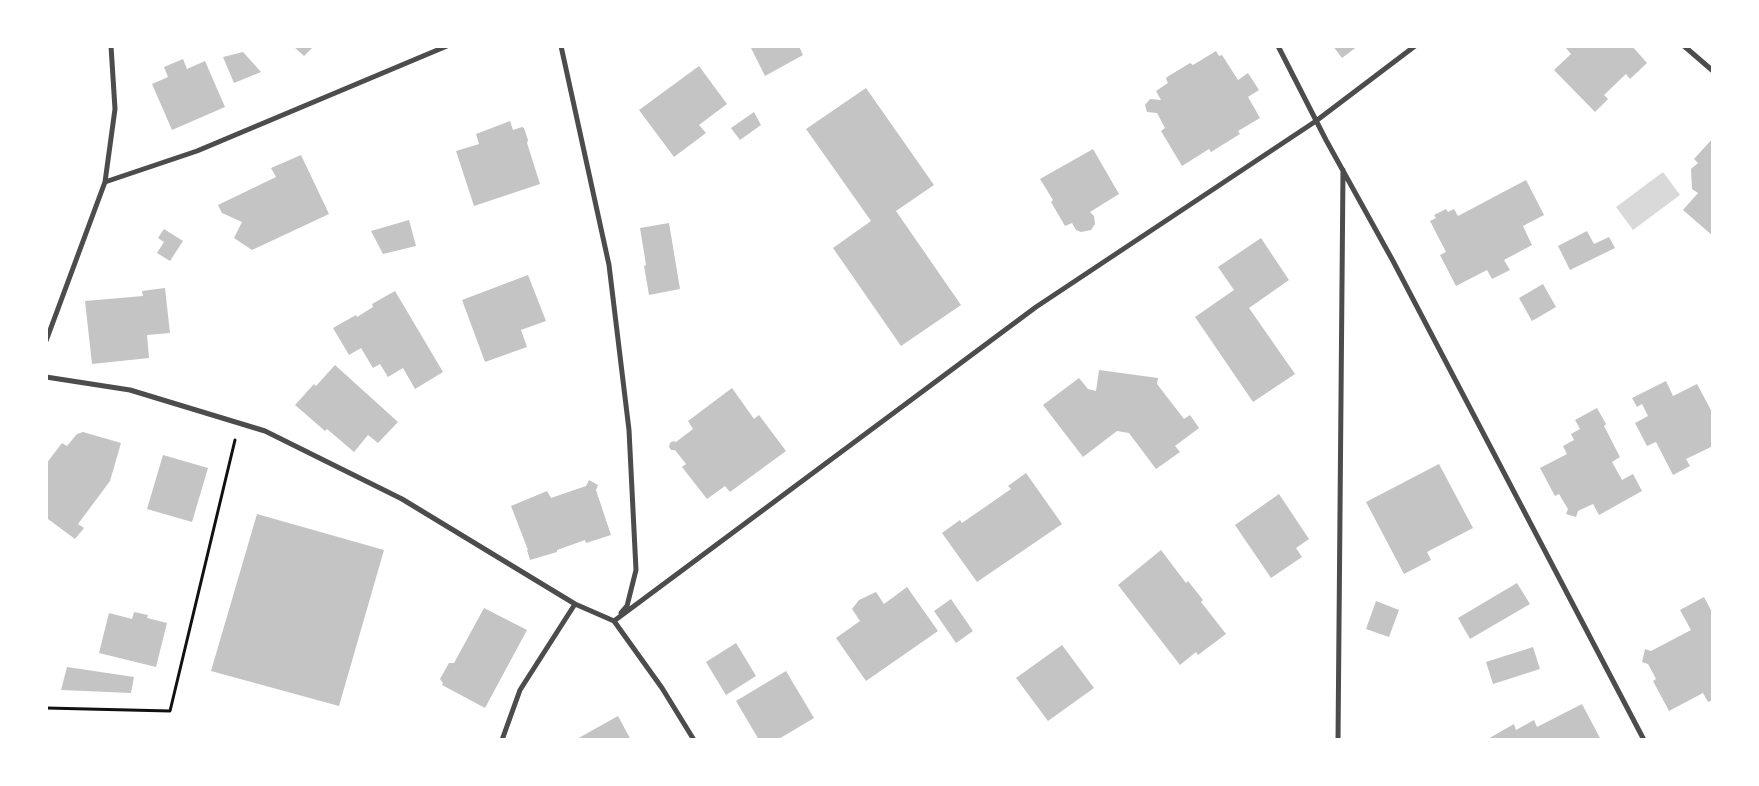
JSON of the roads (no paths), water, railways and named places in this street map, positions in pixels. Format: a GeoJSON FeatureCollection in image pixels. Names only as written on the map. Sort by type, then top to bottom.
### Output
{"type":"FeatureCollection","features":[{"type":"Feature","properties":{"kind":"street"},"geometry":{"type":"LineString","coordinates":[[46,340],[105,182],[115,109],[111,46]]}},
{"type":"Feature","properties":{"kind":"street"},"geometry":{"type":"LineString","coordinates":[[105,182],[197,151],[447,46]]}},
{"type":"Feature","properties":{"kind":"street"},"geometry":{"type":"LineString","coordinates":[[561,46],[609,265],[629,430],[636,570],[627,606],[614,621]]}},
{"type":"Feature","properties":{"kind":"street"},"geometry":{"type":"LineString","coordinates":[[1278,46],[1316,121],[1393,260],[1644,740]]}},
{"type":"Feature","properties":{"kind":"street"},"geometry":{"type":"LineString","coordinates":[[614,621],[1036,308],[1316,121],[1415,46]]}},
{"type":"Feature","properties":{"kind":"street"},"geometry":{"type":"LineString","coordinates":[[1684,46],[1713,71]]}},
{"type":"Feature","properties":{"kind":"street"},"geometry":{"type":"LineString","coordinates":[[1338,740],[1343,170]]}},
{"type":"Feature","properties":{"kind":"street"},"geometry":{"type":"LineString","coordinates":[[46,377],[130,390],[265,430],[402,499],[575,604],[614,621],[662,688],[694,740]]}},
{"type":"Feature","properties":{"kind":"street"},"geometry":{"type":"LineString","coordinates":[[502,740],[520,690],[575,604]]}}]}
